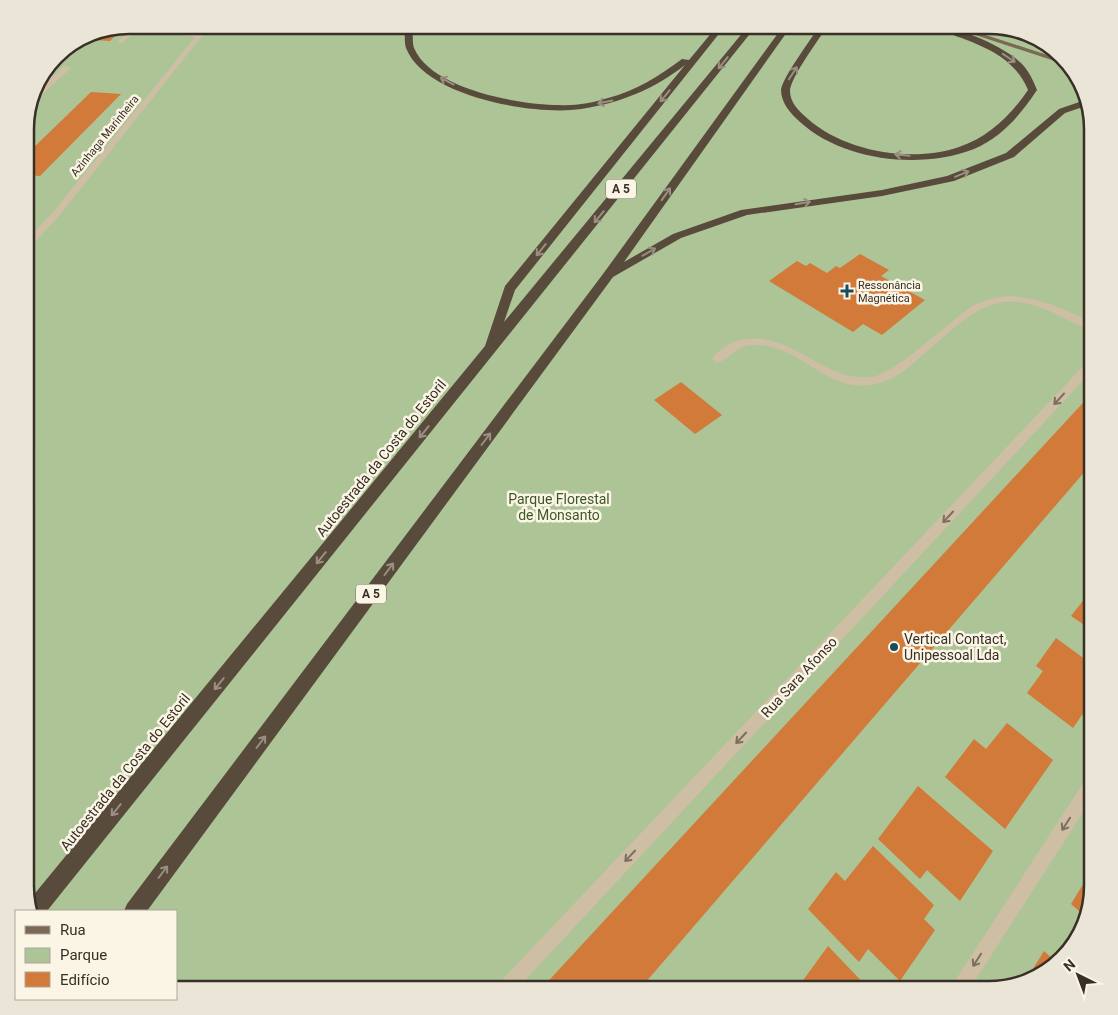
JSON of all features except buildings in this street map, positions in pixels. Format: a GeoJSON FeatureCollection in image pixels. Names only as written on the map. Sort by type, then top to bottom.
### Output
{"type":"FeatureCollection","features":[{"type":"Feature","properties":{"kind":"highway"},"geometry":{"type":"LineString","coordinates":[[409,34],[409,42],[413,54],[439,77],[486,99],[545,108],[576,108],[634,95],[665,76],[706,44]]}},
{"type":"Feature","properties":{"kind":"highway"},"geometry":{"type":"LineString","coordinates":[[488,354],[509,289],[714,34]]}},
{"type":"Feature","properties":{"kind":"highway","name":"Autoestrada da Costa do Estoril"},"geometry":{"type":"LineString","coordinates":[[37,908],[747,34]]}},
{"type":"Feature","properties":{"kind":"highway","name":"A 5"},"geometry":{"type":"LineString","coordinates":[[135,910],[607,277],[782,34]]}},
{"type":"Feature","properties":{"kind":"highway"},"geometry":{"type":"LineString","coordinates":[[818,34],[786,83],[784,90],[790,106],[802,120],[820,134],[860,149],[906,156],[934,156],[961,151],[980,143],[997,132],[1019,111],[1033,90],[1030,78],[1014,61],[988,45],[957,34]]}},
{"type":"Feature","properties":{"kind":"highway"},"geometry":{"type":"LineString","coordinates":[[607,277],[677,236],[745,212],[882,193],[950,180],[1010,155],[1062,111],[1081,104]]}},
{"type":"Feature","properties":{"kind":"main road"},"geometry":{"type":"LineString","coordinates":[[976,34],[1053,59]]}},
{"type":"Feature","properties":{"kind":"street"},"geometry":{"type":"LineString","coordinates":[[120,42],[129,34]]}},
{"type":"Feature","properties":{"kind":"street","name":"Azinhaga Marinheira"},"geometry":{"type":"LineString","coordinates":[[34,238],[56,214],[199,36],[189,34]]}},
{"type":"Feature","properties":{"kind":"street"},"geometry":{"type":"LineString","coordinates":[[42,90],[67,68]]}},
{"type":"Feature","properties":{"kind":"street"},"geometry":{"type":"LineString","coordinates":[[717,359],[734,346],[757,340],[781,346],[845,379],[872,381],[891,375],[978,307],[996,300],[1016,300],[1040,304],[1064,312],[1084,322]]}},
{"type":"Feature","properties":{"kind":"street","name":"Rua Sara Afonso"},"geometry":{"type":"LineString","coordinates":[[512,981],[1084,373]]}},
{"type":"Feature","properties":{"kind":"street"},"geometry":{"type":"LineString","coordinates":[[964,981],[1084,797]]}},
{"type":"Feature","properties":{"kind":"green space","name":"Parque Florestal de Monsanto"},"geometry":{"type":"Polygon","coordinates":[[[122,34],[996,34],[1026,41],[1047,53],[1065,71],[1074,87],[1081,104],[1084,122],[1084,886],[1079,917],[1065,944],[1059,950],[1053,950],[1053,956],[1037,969],[1020,976],[990,981],[178,981],[178,910],[37,910],[34,893],[34,122],[41,92],[53,71],[66,57],[81,46],[98,39],[122,34]]]}},
{"type":"Feature","properties":{"kind":"place","name":"Ressonância Magnética"},"geometry":{"type":"Point","coordinates":[847,291]}},
{"type":"Feature","properties":{"kind":"place","name":"Vertical Contact, Unipessoal Lda"},"geometry":{"type":"Point","coordinates":[894,647]}}]}
